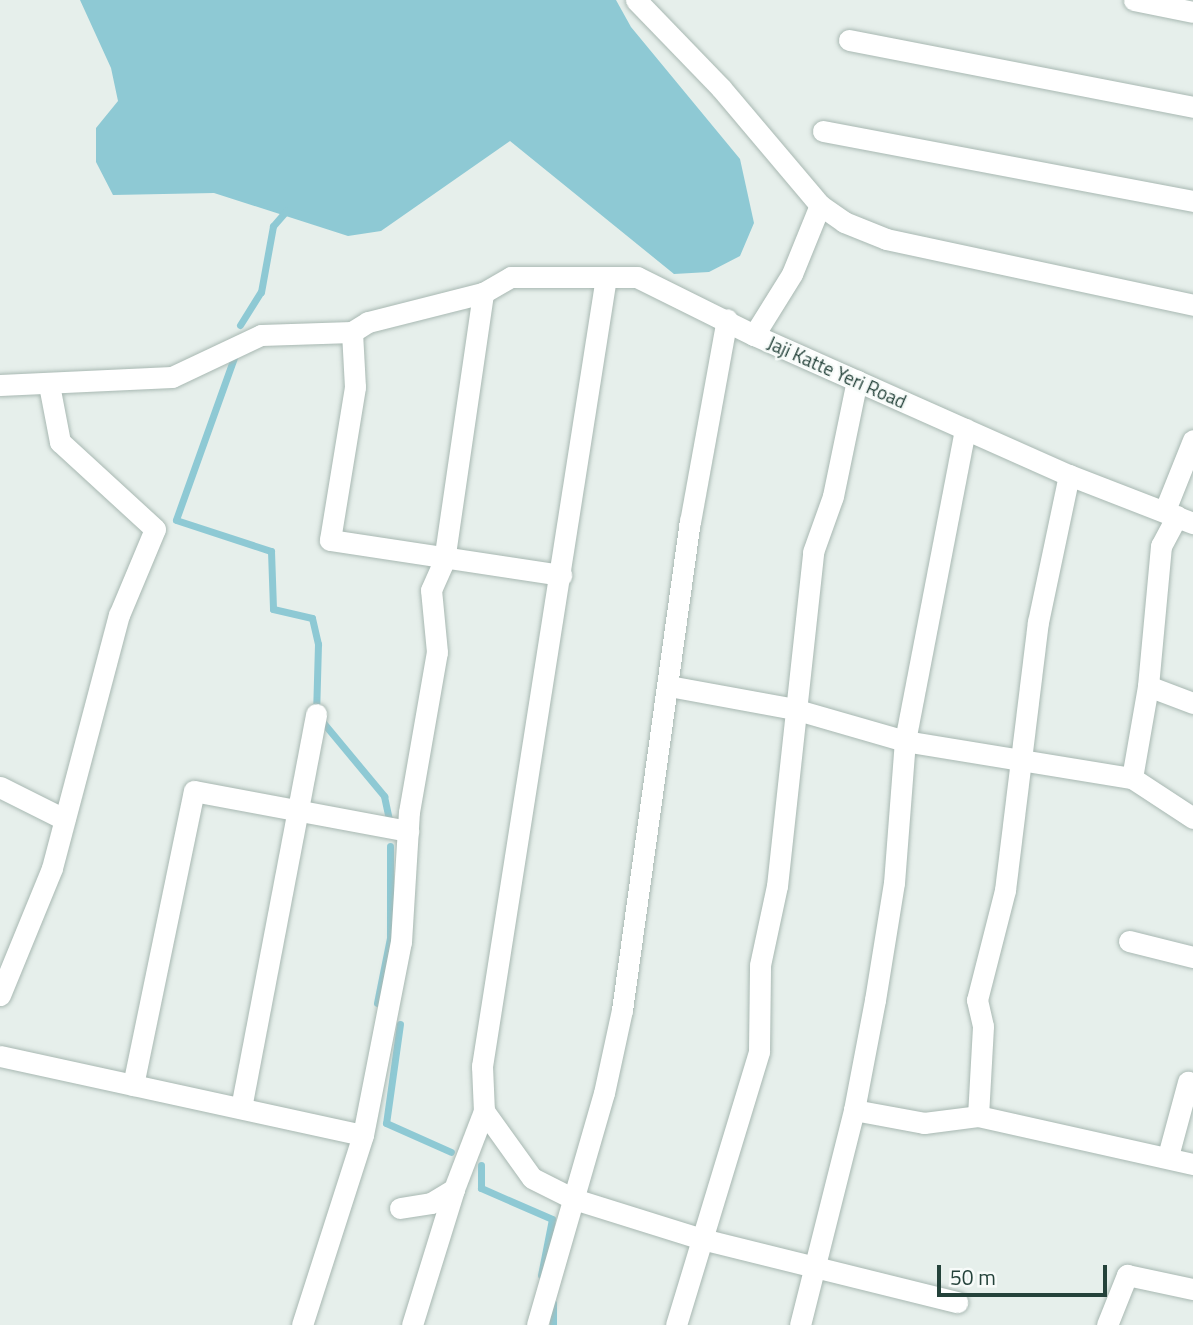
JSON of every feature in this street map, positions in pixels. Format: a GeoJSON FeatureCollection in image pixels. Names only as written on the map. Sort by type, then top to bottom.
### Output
{"type":"FeatureCollection","features":[{"type":"Feature","properties":{"kind":"street"},"geometry":{"type":"LineString","coordinates":[[636,0],[721,88],[821,205],[844,222],[886,239],[1193,305]]}},
{"type":"Feature","properties":{"kind":"street"},"geometry":{"type":"LineString","coordinates":[[1134,0],[1193,12]]}},
{"type":"Feature","properties":{"kind":"street"},"geometry":{"type":"LineString","coordinates":[[849,40],[1193,107]]}},
{"type":"Feature","properties":{"kind":"street"},"geometry":{"type":"LineString","coordinates":[[823,131],[1193,201]]}},
{"type":"Feature","properties":{"kind":"street","name":"Jaji Katte Yeri Road"},"geometry":{"type":"LineString","coordinates":[[821,205],[792,274],[754,335],[1069,475],[1179,516]]}},
{"type":"Feature","properties":{"kind":"street"},"geometry":{"type":"LineString","coordinates":[[0,385],[49,385],[172,377],[261,335],[352,332],[368,323],[484,293],[511,276],[637,276],[727,319],[754,335]]}},
{"type":"Feature","properties":{"kind":"street"},"geometry":{"type":"LineString","coordinates":[[412,1325],[454,1189],[484,1111],[482,1066],[606,276]]}},
{"type":"Feature","properties":{"kind":"street"},"geometry":{"type":"LineString","coordinates":[[302,1325],[363,1135],[401,942],[408,831],[437,652],[431,590],[444,561],[484,293]]}},
{"type":"Feature","properties":{"kind":"street"},"geometry":{"type":"LineString","coordinates":[[537,1325],[574,1199],[622,1010],[690,522],[727,319]]}},
{"type":"Feature","properties":{"kind":"street"},"geometry":{"type":"LineString","coordinates":[[352,332],[355,387],[330,540],[444,561],[561,575]]}},
{"type":"Feature","properties":{"kind":"street"},"geometry":{"type":"LineString","coordinates":[[676,1325],[759,1051],[760,965],[778,886],[794,709],[813,552],[833,496],[857,380]]}},
{"type":"Feature","properties":{"kind":"street"},"geometry":{"type":"LineString","coordinates":[[0,995],[52,868],[119,615],[155,529],[60,442],[49,385]]}},
{"type":"Feature","properties":{"kind":"street"},"geometry":{"type":"LineString","coordinates":[[800,1325],[854,1110],[894,883],[905,741],[965,429]]}},
{"type":"Feature","properties":{"kind":"street"},"geometry":{"type":"LineString","coordinates":[[1132,778],[1148,687],[1161,546],[1179,516],[1193,440]]}},
{"type":"Feature","properties":{"kind":"street"},"geometry":{"type":"LineString","coordinates":[[978,1116],[983,1026],[976,1000],[1005,890],[1038,622],[1069,475]]}},
{"type":"Feature","properties":{"kind":"street"},"geometry":{"type":"LineString","coordinates":[[669,686],[794,709],[905,741],[1132,778],[1193,818]]}},
{"type":"Feature","properties":{"kind":"street"},"geometry":{"type":"LineString","coordinates":[[1148,687],[1193,703]]}},
{"type":"Feature","properties":{"kind":"street"},"geometry":{"type":"LineString","coordinates":[[241,1108],[316,714]]}},
{"type":"Feature","properties":{"kind":"street"},"geometry":{"type":"LineString","coordinates":[[0,787],[64,819]]}},
{"type":"Feature","properties":{"kind":"street"},"geometry":{"type":"LineString","coordinates":[[133,1085],[194,792],[408,831]]}},
{"type":"Feature","properties":{"kind":"street"},"geometry":{"type":"LineString","coordinates":[[1129,941],[1193,957]]}},
{"type":"Feature","properties":{"kind":"street"},"geometry":{"type":"LineString","coordinates":[[0,1056],[363,1135]]}},
{"type":"Feature","properties":{"kind":"street"},"geometry":{"type":"LineString","coordinates":[[1168,1156],[1188,1082]]}},
{"type":"Feature","properties":{"kind":"street"},"geometry":{"type":"LineString","coordinates":[[854,1110],[924,1123],[978,1116],[1168,1156],[1193,1164]]}},
{"type":"Feature","properties":{"kind":"street"},"geometry":{"type":"LineString","coordinates":[[484,1111],[532,1178],[574,1199],[702,1239],[957,1302]]}},
{"type":"Feature","properties":{"kind":"street"},"geometry":{"type":"LineString","coordinates":[[400,1208],[431,1203],[454,1189]]}},
{"type":"Feature","properties":{"kind":"street"},"geometry":{"type":"LineString","coordinates":[[1107,1325],[1127,1275],[1193,1289]]}},
{"type":"Feature","properties":{"kind":"water"},"geometry":{"type":"Polygon","coordinates":[[[80,0],[616,0],[631,27],[740,159],[754,223],[740,256],[709,272],[674,274],[510,141],[381,231],[348,236],[214,193],[113,195],[96,162],[96,128],[118,101],[111,68],[80,0]]]}},
{"type":"Feature","properties":{"kind":"waterway"},"geometry":{"type":"LineString","coordinates":[[240,325],[261,292],[273,226],[286,211]]}},
{"type":"Feature","properties":{"kind":"waterway"},"geometry":{"type":"LineString","coordinates":[[236,352],[176,520],[271,551],[273,609],[312,618],[318,644],[316,714],[384,796],[390,824]]}},
{"type":"Feature","properties":{"kind":"waterway"},"geometry":{"type":"LineString","coordinates":[[377,1003],[390,938],[390,846]]}},
{"type":"Feature","properties":{"kind":"waterway"},"geometry":{"type":"LineString","coordinates":[[400,1024],[386,1123],[451,1152]]}},
{"type":"Feature","properties":{"kind":"waterway"},"geometry":{"type":"LineString","coordinates":[[481,1165],[481,1188],[552,1219],[541,1275]]}},
{"type":"Feature","properties":{"kind":"waterway"},"geometry":{"type":"LineString","coordinates":[[553,1303],[553,1325]]}}]}
